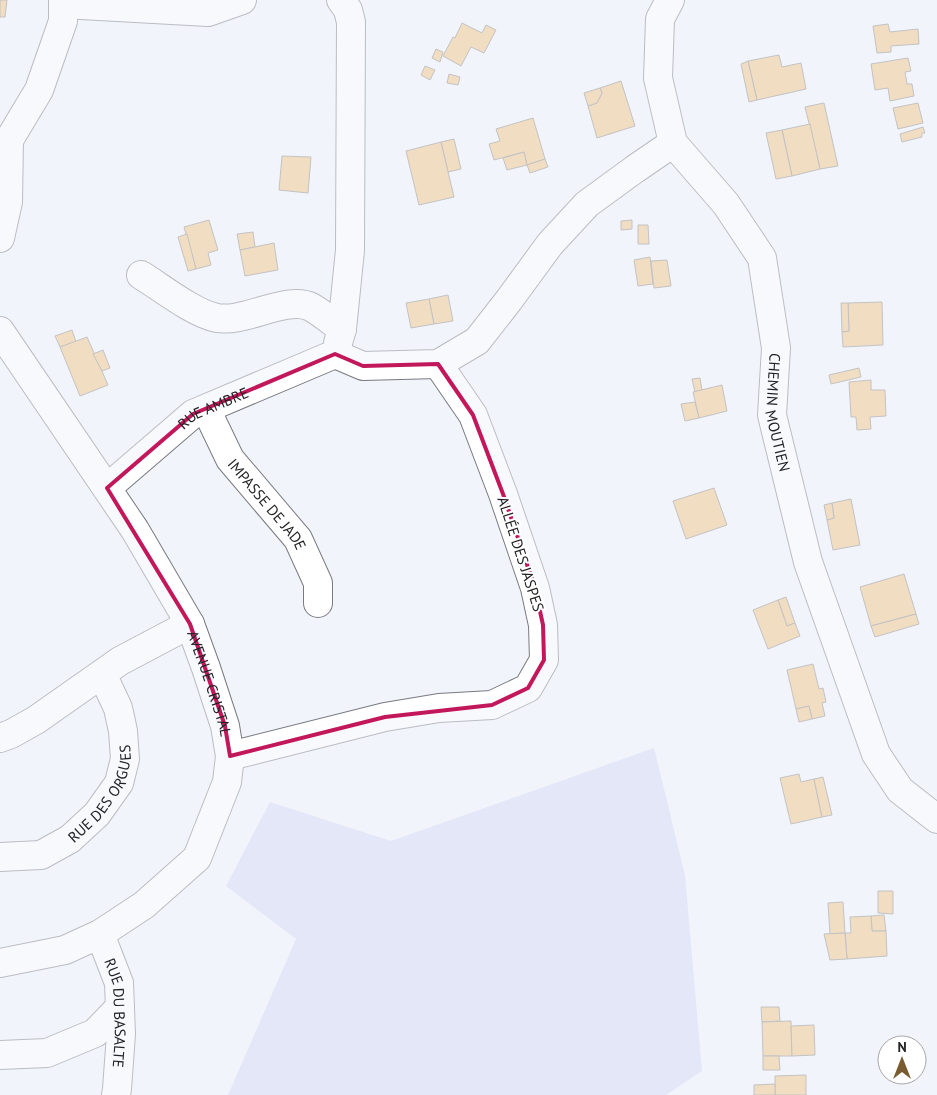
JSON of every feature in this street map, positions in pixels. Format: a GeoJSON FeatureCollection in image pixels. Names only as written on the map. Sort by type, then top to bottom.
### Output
{"type":"FeatureCollection","features":[{"type":"Feature","properties":{"kind":"street"},"geometry":{"type":"LineString","coordinates":[[0,238],[8,202],[5,143],[39,90],[63,21],[63,2],[208,12],[242,0]]}},
{"type":"Feature","properties":{"kind":"street"},"geometry":{"type":"LineString","coordinates":[[339,342],[350,250],[351,22],[348,10],[341,0]]}},
{"type":"Feature","properties":{"kind":"street","name":"CHEMIN MOUTIEN"},"geometry":{"type":"LineString","coordinates":[[670,0],[660,20],[658,78],[673,143],[726,204],[762,258],[776,348],[772,415],[808,562],[876,754],[900,790],[937,818]]}},
{"type":"Feature","properties":{"kind":"street"},"geometry":{"type":"LineString","coordinates":[[141,275],[199,312],[217,318],[231,319],[298,303],[310,307],[339,342],[363,366],[438,364],[477,341],[510,300],[550,244],[587,204],[673,143]]}},
{"type":"Feature","properties":{"kind":"street","name":"AVENUE CRISTAL"},"geometry":{"type":"LineString","coordinates":[[0,331],[135,530],[190,624],[225,726],[230,756],[227,782],[197,858],[144,905],[100,934],[65,950],[0,963]]}},
{"type":"Feature","properties":{"kind":"street","name":"RUE AMBRE"},"geometry":{"type":"LineString","coordinates":[[107,488],[193,414],[339,342]]}},
{"type":"Feature","properties":{"kind":"street","name":"ALLÉE DES JASPES"},"geometry":{"type":"LineString","coordinates":[[230,756],[385,717],[439,708],[492,705],[528,688],[544,660],[543,625],[535,588],[502,494],[473,415],[438,364]]}},
{"type":"Feature","properties":{"kind":"street","name":"IMPASSE DE JADE"},"geometry":{"type":"LineString","coordinates":[[206,409],[230,459],[298,539],[318,583],[318,603]]}},
{"type":"Feature","properties":{"kind":"street"},"geometry":{"type":"LineString","coordinates":[[0,738],[36,720],[120,661],[190,624]]}},
{"type":"Feature","properties":{"kind":"street","name":"RUE DES ORGUES"},"geometry":{"type":"LineString","coordinates":[[0,857],[41,855],[70,839],[97,814],[119,783],[125,759],[123,731],[118,708],[102,674]]}},
{"type":"Feature","properties":{"kind":"street","name":"RUE DU BASALTE"},"geometry":{"type":"LineString","coordinates":[[100,934],[119,983],[121,1034],[116,1095]]}},
{"type":"Feature","properties":{"kind":"street"},"geometry":{"type":"LineString","coordinates":[[0,1056],[47,1052],[95,1034],[120,1007]]}},
{"type":"Feature","properties":{"kind":"highlighted area"},"geometry":{"type":"Polygon","coordinates":[[[335,354],[363,366],[438,364],[473,415],[503,494],[535,588],[543,625],[544,660],[528,688],[492,705],[385,717],[230,756],[225,726],[190,624],[107,488],[193,414],[335,354]]]}},
{"type":"Feature","properties":{"kind":"shaded area"},"geometry":{"type":"Polygon","coordinates":[[[654,748],[685,875],[702,1071],[666,1095],[228,1095],[296,939],[226,886],[270,802],[391,841],[654,748]]]}},
{"type":"Feature","properties":{"kind":"building"},"geometry":{"type":"Polygon","coordinates":[[[0,0],[7,0],[5,17],[0,17],[0,0]]]}},
{"type":"Feature","properties":{"kind":"building"},"geometry":{"type":"Polygon","coordinates":[[[462,23],[482,33],[486,25],[496,30],[484,53],[471,47],[461,66],[443,56],[462,23]]]}},
{"type":"Feature","properties":{"kind":"building"},"geometry":{"type":"Polygon","coordinates":[[[888,24],[890,32],[918,29],[919,44],[891,46],[891,52],[877,53],[873,26],[888,24]]]}},
{"type":"Feature","properties":{"kind":"building"},"geometry":{"type":"Polygon","coordinates":[[[436,49],[443,52],[440,62],[432,58],[436,49]]]}},
{"type":"Feature","properties":{"kind":"building"},"geometry":{"type":"Polygon","coordinates":[[[779,55],[782,67],[801,63],[806,89],[757,100],[748,61],[779,55]]]}},
{"type":"Feature","properties":{"kind":"building"},"geometry":{"type":"Polygon","coordinates":[[[908,58],[911,71],[905,72],[907,84],[912,84],[914,96],[890,101],[888,88],[875,90],[871,64],[908,58]]]}},
{"type":"Feature","properties":{"kind":"building"},"geometry":{"type":"Polygon","coordinates":[[[748,61],[757,100],[749,102],[741,64],[748,61]]]}},
{"type":"Feature","properties":{"kind":"building"},"geometry":{"type":"Polygon","coordinates":[[[425,66],[435,70],[430,80],[421,75],[425,66]]]}},
{"type":"Feature","properties":{"kind":"building"},"geometry":{"type":"Polygon","coordinates":[[[449,74],[460,77],[458,85],[447,83],[449,74]]]}},
{"type":"Feature","properties":{"kind":"building"},"geometry":{"type":"Polygon","coordinates":[[[621,81],[635,126],[597,138],[588,106],[597,103],[602,93],[600,88],[621,81]]]}},
{"type":"Feature","properties":{"kind":"building"},"geometry":{"type":"Polygon","coordinates":[[[600,88],[602,93],[597,103],[588,106],[584,93],[600,88]]]}},
{"type":"Feature","properties":{"kind":"building"},"geometry":{"type":"Polygon","coordinates":[[[824,103],[838,166],[820,169],[805,107],[824,103]]]}},
{"type":"Feature","properties":{"kind":"building"},"geometry":{"type":"Polygon","coordinates":[[[918,103],[923,123],[898,129],[893,108],[918,103]]]}},
{"type":"Feature","properties":{"kind":"building"},"geometry":{"type":"Polygon","coordinates":[[[533,118],[545,159],[527,165],[524,152],[494,160],[489,144],[500,141],[496,129],[533,118]]]}},
{"type":"Feature","properties":{"kind":"building"},"geometry":{"type":"Polygon","coordinates":[[[810,124],[820,169],[792,176],[782,130],[810,124]]]}},
{"type":"Feature","properties":{"kind":"building"},"geometry":{"type":"Polygon","coordinates":[[[923,127],[925,133],[922,133],[922,137],[902,142],[900,134],[923,127]]]}},
{"type":"Feature","properties":{"kind":"building"},"geometry":{"type":"Polygon","coordinates":[[[782,130],[792,176],[776,179],[766,133],[782,130]]]}},
{"type":"Feature","properties":{"kind":"building"},"geometry":{"type":"Polygon","coordinates":[[[454,139],[461,169],[448,172],[441,142],[454,139]]]}},
{"type":"Feature","properties":{"kind":"building"},"geometry":{"type":"Polygon","coordinates":[[[441,142],[454,197],[419,205],[406,151],[441,142]]]}},
{"type":"Feature","properties":{"kind":"building"},"geometry":{"type":"Polygon","coordinates":[[[524,152],[527,165],[507,170],[503,158],[524,152]]]}},
{"type":"Feature","properties":{"kind":"building"},"geometry":{"type":"Polygon","coordinates":[[[282,156],[311,157],[308,193],[279,190],[282,156]]]}},
{"type":"Feature","properties":{"kind":"building"},"geometry":{"type":"Polygon","coordinates":[[[545,159],[548,167],[530,173],[527,165],[545,159]]]}},
{"type":"Feature","properties":{"kind":"building"},"geometry":{"type":"Polygon","coordinates":[[[209,220],[218,250],[208,253],[211,265],[196,269],[184,227],[209,220]]]}},
{"type":"Feature","properties":{"kind":"building"},"geometry":{"type":"Polygon","coordinates":[[[632,220],[632,229],[621,230],[621,221],[632,220]]]}},
{"type":"Feature","properties":{"kind":"building"},"geometry":{"type":"Polygon","coordinates":[[[638,225],[648,225],[649,244],[638,244],[638,225]]]}},
{"type":"Feature","properties":{"kind":"building"},"geometry":{"type":"Polygon","coordinates":[[[253,232],[255,247],[240,250],[237,234],[253,232]]]}},
{"type":"Feature","properties":{"kind":"building"},"geometry":{"type":"Polygon","coordinates":[[[187,234],[196,269],[188,271],[178,237],[187,234]]]}},
{"type":"Feature","properties":{"kind":"building"},"geometry":{"type":"Polygon","coordinates":[[[274,243],[278,270],[245,276],[240,250],[274,243]]]}},
{"type":"Feature","properties":{"kind":"building"},"geometry":{"type":"Polygon","coordinates":[[[650,257],[653,284],[638,286],[634,260],[650,257]]]}},
{"type":"Feature","properties":{"kind":"building"},"geometry":{"type":"Polygon","coordinates":[[[667,260],[671,286],[654,288],[651,261],[667,260]]]}},
{"type":"Feature","properties":{"kind":"building"},"geometry":{"type":"Polygon","coordinates":[[[448,295],[453,321],[434,324],[429,299],[448,295]]]}},
{"type":"Feature","properties":{"kind":"building"},"geometry":{"type":"Polygon","coordinates":[[[429,299],[434,324],[411,328],[406,303],[429,299]]]}},
{"type":"Feature","properties":{"kind":"building"},"geometry":{"type":"Polygon","coordinates":[[[882,302],[883,345],[843,347],[842,332],[849,331],[848,303],[882,302]]]}},
{"type":"Feature","properties":{"kind":"building"},"geometry":{"type":"Polygon","coordinates":[[[841,303],[848,303],[849,331],[842,332],[841,303]]]}},
{"type":"Feature","properties":{"kind":"building"},"geometry":{"type":"Polygon","coordinates":[[[72,330],[76,342],[60,347],[55,336],[72,330]]]}},
{"type":"Feature","properties":{"kind":"building"},"geometry":{"type":"Polygon","coordinates":[[[87,337],[108,385],[80,396],[60,347],[87,337]]]}},
{"type":"Feature","properties":{"kind":"building"},"geometry":{"type":"Polygon","coordinates":[[[103,350],[110,368],[102,371],[93,354],[103,350]]]}},
{"type":"Feature","properties":{"kind":"building"},"geometry":{"type":"Polygon","coordinates":[[[859,368],[861,377],[831,384],[829,375],[859,368]]]}},
{"type":"Feature","properties":{"kind":"building"},"geometry":{"type":"Polygon","coordinates":[[[700,378],[702,390],[695,392],[692,379],[700,378]]]}},
{"type":"Feature","properties":{"kind":"building"},"geometry":{"type":"Polygon","coordinates":[[[871,380],[871,390],[885,390],[886,416],[870,417],[871,429],[857,430],[856,417],[851,417],[849,382],[871,380]]]}},
{"type":"Feature","properties":{"kind":"building"},"geometry":{"type":"Polygon","coordinates":[[[722,385],[727,411],[699,418],[693,392],[722,385]]]}},
{"type":"Feature","properties":{"kind":"building"},"geometry":{"type":"Polygon","coordinates":[[[695,402],[699,418],[685,421],[681,404],[695,402]]]}},
{"type":"Feature","properties":{"kind":"building"},"geometry":{"type":"Polygon","coordinates":[[[714,488],[727,525],[686,539],[673,501],[714,488]]]}},
{"type":"Feature","properties":{"kind":"building"},"geometry":{"type":"Polygon","coordinates":[[[851,499],[860,545],[833,550],[827,520],[834,518],[832,503],[851,499]]]}},
{"type":"Feature","properties":{"kind":"building"},"geometry":{"type":"Polygon","coordinates":[[[832,503],[834,518],[827,520],[824,505],[832,503]]]}},
{"type":"Feature","properties":{"kind":"building"},"geometry":{"type":"Polygon","coordinates":[[[904,574],[916,614],[871,626],[860,587],[904,574]]]}},
{"type":"Feature","properties":{"kind":"building"},"geometry":{"type":"Polygon","coordinates":[[[786,597],[795,623],[787,626],[778,600],[786,597]]]}},
{"type":"Feature","properties":{"kind":"building"},"geometry":{"type":"Polygon","coordinates":[[[778,600],[787,626],[795,623],[800,636],[768,649],[753,610],[778,600]]]}},
{"type":"Feature","properties":{"kind":"building"},"geometry":{"type":"Polygon","coordinates":[[[916,614],[919,624],[875,637],[871,626],[916,614]]]}},
{"type":"Feature","properties":{"kind":"building"},"geometry":{"type":"Polygon","coordinates":[[[813,664],[819,689],[823,688],[826,702],[822,703],[825,716],[812,719],[809,706],[796,709],[787,670],[813,664]]]}},
{"type":"Feature","properties":{"kind":"building"},"geometry":{"type":"Polygon","coordinates":[[[809,706],[812,719],[799,722],[796,709],[809,706]]]}},
{"type":"Feature","properties":{"kind":"building"},"geometry":{"type":"Polygon","coordinates":[[[799,774],[801,782],[814,779],[822,817],[791,824],[780,778],[799,774]]]}},
{"type":"Feature","properties":{"kind":"building"},"geometry":{"type":"Polygon","coordinates":[[[823,777],[832,815],[822,817],[814,779],[823,777]]]}},
{"type":"Feature","properties":{"kind":"building"},"geometry":{"type":"Polygon","coordinates":[[[878,891],[893,891],[893,914],[878,913],[878,891]]]}},
{"type":"Feature","properties":{"kind":"building"},"geometry":{"type":"Polygon","coordinates":[[[843,902],[845,933],[830,934],[828,903],[843,902]]]}},
{"type":"Feature","properties":{"kind":"building"},"geometry":{"type":"Polygon","coordinates":[[[884,915],[886,931],[872,931],[871,916],[884,915]]]}},
{"type":"Feature","properties":{"kind":"building"},"geometry":{"type":"Polygon","coordinates":[[[871,916],[872,931],[886,931],[887,956],[847,959],[845,933],[851,933],[850,917],[871,916]]]}},
{"type":"Feature","properties":{"kind":"building"},"geometry":{"type":"Polygon","coordinates":[[[845,933],[847,959],[830,960],[824,934],[845,933]]]}},
{"type":"Feature","properties":{"kind":"building"},"geometry":{"type":"Polygon","coordinates":[[[761,1007],[779,1007],[780,1021],[762,1022],[761,1007]]]}},
{"type":"Feature","properties":{"kind":"building"},"geometry":{"type":"Polygon","coordinates":[[[791,1021],[792,1056],[763,1056],[762,1022],[791,1021]]]}},
{"type":"Feature","properties":{"kind":"building"},"geometry":{"type":"Polygon","coordinates":[[[814,1025],[815,1055],[792,1056],[791,1026],[814,1025]]]}},
{"type":"Feature","properties":{"kind":"building"},"geometry":{"type":"Polygon","coordinates":[[[763,1056],[779,1056],[780,1070],[763,1070],[763,1056]]]}},
{"type":"Feature","properties":{"kind":"building"},"geometry":{"type":"Polygon","coordinates":[[[806,1075],[806,1095],[775,1095],[775,1076],[806,1075]]]}},
{"type":"Feature","properties":{"kind":"building"},"geometry":{"type":"Polygon","coordinates":[[[775,1084],[775,1095],[754,1095],[754,1085],[775,1084]]]}}]}
